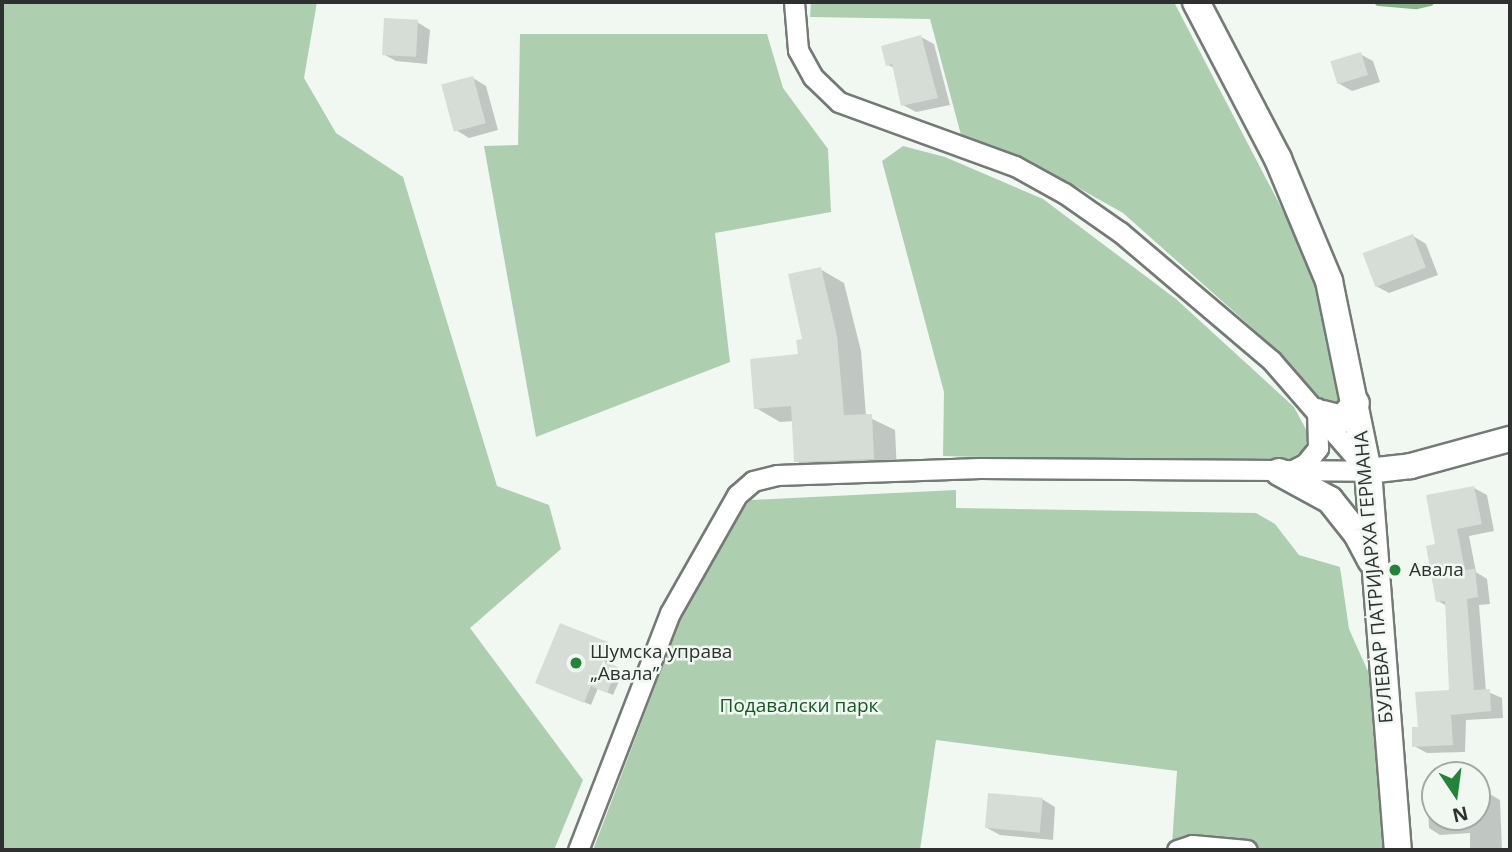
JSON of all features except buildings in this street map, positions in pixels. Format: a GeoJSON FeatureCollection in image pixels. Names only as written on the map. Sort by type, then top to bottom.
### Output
{"type":"FeatureCollection","features":[{"type":"Feature","properties":{"kind":"main road","name":"БУЛЕВАР ПАТРИЈАРХА ГЕРМАНА"},"geometry":{"type":"LineString","coordinates":[[1196,2],[1302,210],[1329,281],[1356,403],[1367,471],[1398,850]]}},
{"type":"Feature","properties":{"kind":"main road"},"geometry":{"type":"LineString","coordinates":[[1320,411],[1342,419],[1356,403]]}},
{"type":"Feature","properties":{"kind":"main road"},"geometry":{"type":"LineString","coordinates":[[1284,472],[1305,482],[1343,512],[1376,575]]}},
{"type":"Feature","properties":{"kind":"street"},"geometry":{"type":"LineString","coordinates":[[794,2],[798,50],[813,77],[839,102],[991,156],[1064,193],[1120,232],[1271,360],[1320,411],[1367,471]]}},
{"type":"Feature","properties":{"kind":"street"},"geometry":{"type":"LineString","coordinates":[[1284,472],[1306,464],[1318,448],[1320,411]]}},
{"type":"Feature","properties":{"kind":"street"},"geometry":{"type":"LineString","coordinates":[[578,850],[670,613],[737,495],[753,481],[768,476],[968,468],[1367,471],[1411,466],[1510,439]]}},
{"type":"Feature","properties":{"kind":"street"},"geometry":{"type":"LineString","coordinates":[[1177,850],[1192,845],[1247,850]]}},
{"type":"Feature","properties":{"kind":"green space"},"geometry":{"type":"Polygon","coordinates":[[[2,2],[317,2],[304,78],[336,133],[403,177],[497,486],[549,505],[561,549],[470,628],[583,780],[554,850],[2,850],[2,2]]]}},
{"type":"Feature","properties":{"kind":"green space"},"geometry":{"type":"Polygon","coordinates":[[[811,2],[1174,2],[1307,257],[1352,401],[1328,410],[1277,350],[1123,213],[1027,159],[961,135],[930,19],[810,17],[811,2]]]}},
{"type":"Feature","properties":{"kind":"green space"},"geometry":{"type":"Polygon","coordinates":[[[520,34],[767,34],[783,88],[828,149],[831,212],[715,233],[730,362],[536,437],[484,146],[518,145],[520,34]]]}},
{"type":"Feature","properties":{"kind":"green space"},"geometry":{"type":"Polygon","coordinates":[[[903,146],[945,157],[1043,199],[1176,299],[1294,407],[1309,435],[1304,449],[1283,465],[943,456],[944,392],[882,161],[903,146]]]}},
{"type":"Feature","properties":{"kind":"green space","name":"Подавалски парк"},"geometry":{"type":"Polygon","coordinates":[[[956,490],[956,508],[1256,513],[1275,524],[1299,555],[1340,567],[1349,629],[1371,678],[1389,850],[1250,850],[1172,844],[1177,771],[936,740],[920,850],[593,850],[681,618],[738,514],[751,500],[956,490]]]}},
{"type":"Feature","properties":{"kind":"waterway"},"geometry":{"type":"LineString","coordinates":[[1378,2],[1416,5],[1430,2]]}},
{"type":"Feature","properties":{"kind":"place","name":"Авала"},"geometry":{"type":"Point","coordinates":[1395,570]}},
{"type":"Feature","properties":{"kind":"place","name":"Шумска управа „Авала”"},"geometry":{"type":"Point","coordinates":[576,663]}}]}
